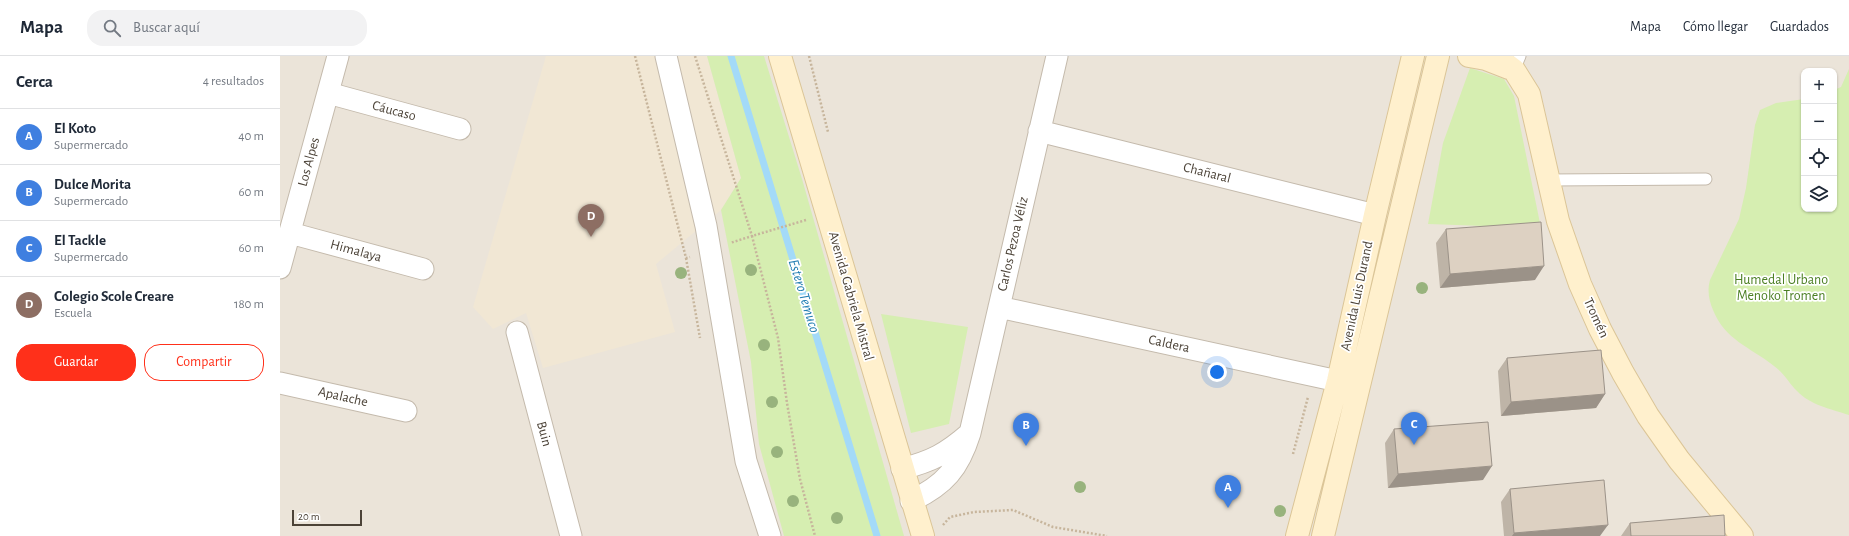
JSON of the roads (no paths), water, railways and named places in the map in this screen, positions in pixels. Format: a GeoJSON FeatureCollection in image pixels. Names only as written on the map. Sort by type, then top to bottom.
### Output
{"type":"FeatureCollection","features":[{"type":"Feature","properties":{"kind":"street","name":"Los Alpes"},"geometry":{"type":"LineString","coordinates":[[280,268],[338,56]]}},
{"type":"Feature","properties":{"kind":"street"},"geometry":{"type":"LineString","coordinates":[[666,56],[706,226],[746,461],[770,536]]}},
{"type":"Feature","properties":{"kind":"street","name":"Avenida Gabriela Mistral"},"geometry":{"type":"LineString","coordinates":[[780,56],[912,501],[932,532]]}},
{"type":"Feature","properties":{"kind":"street","name":"Carlos Pezoa Véliz"},"geometry":{"type":"LineString","coordinates":[[912,501],[933,490],[950,474],[963,455],[970,433],[1056,56]]}},
{"type":"Feature","properties":{"kind":"street","name":"Avenida Luis Durand"},"geometry":{"type":"LineString","coordinates":[[1297,536],[1338,381],[1375,215],[1413,56]]}},
{"type":"Feature","properties":{"kind":"street","name":"Avenida Luis Durand"},"geometry":{"type":"LineString","coordinates":[[1323,536],[1438,56]]}},
{"type":"Feature","properties":{"kind":"street"},"geometry":{"type":"LineString","coordinates":[[1469,56],[1486,60],[1517,63]]}},
{"type":"Feature","properties":{"kind":"street","name":"Tromén"},"geometry":{"type":"LineString","coordinates":[[1495,56],[1517,63],[1529,94],[1558,221],[1580,284],[1600,329],[1648,416],[1679,460],[1742,536]]}},
{"type":"Feature","properties":{"kind":"street","name":"Cáucaso"},"geometry":{"type":"LineString","coordinates":[[328,93],[460,130]]}},
{"type":"Feature","properties":{"kind":"street","name":"Chañaral"},"geometry":{"type":"LineString","coordinates":[[1039,131],[1375,215]]}},
{"type":"Feature","properties":{"kind":"street","name":"Himalaya"},"geometry":{"type":"LineString","coordinates":[[290,233],[423,269]]}},
{"type":"Feature","properties":{"kind":"street","name":"Caldera"},"geometry":{"type":"LineString","coordinates":[[999,307],[1338,381]]}},
{"type":"Feature","properties":{"kind":"street","name":"Buin"},"geometry":{"type":"LineString","coordinates":[[517,332],[571,536]]}},
{"type":"Feature","properties":{"kind":"street","name":"Apalache"},"geometry":{"type":"LineString","coordinates":[[280,383],[406,411]]}},
{"type":"Feature","properties":{"kind":"street"},"geometry":{"type":"LineString","coordinates":[[902,469],[929,462],[951,450],[970,433]]}},
{"type":"Feature","properties":{"kind":"lane"},"geometry":{"type":"LineString","coordinates":[[1548,180],[1706,179]]}},
{"type":"Feature","properties":{"kind":"waterway","name":"Estero Temuco"},"geometry":{"type":"LineString","coordinates":[[731,56],[877,536]]}},
{"type":"Feature","properties":{"kind":"place","name":"Colegio Scole Creare"},"geometry":{"type":"Point","coordinates":[591,237]}},
{"type":"Feature","properties":{"kind":"place","name":"El Tackle"},"geometry":{"type":"Point","coordinates":[1414,445]}},
{"type":"Feature","properties":{"kind":"place","name":"Dulce Morita"},"geometry":{"type":"Point","coordinates":[1026,446]}},
{"type":"Feature","properties":{"kind":"place","name":"El Koto"},"geometry":{"type":"Point","coordinates":[1228,508]}},
{"type":"Feature","properties":{"kind":"park label","name":"Humedal Urbano Menoko Tromen"},"geometry":{"type":"Point","coordinates":[1781,288]}}]}
